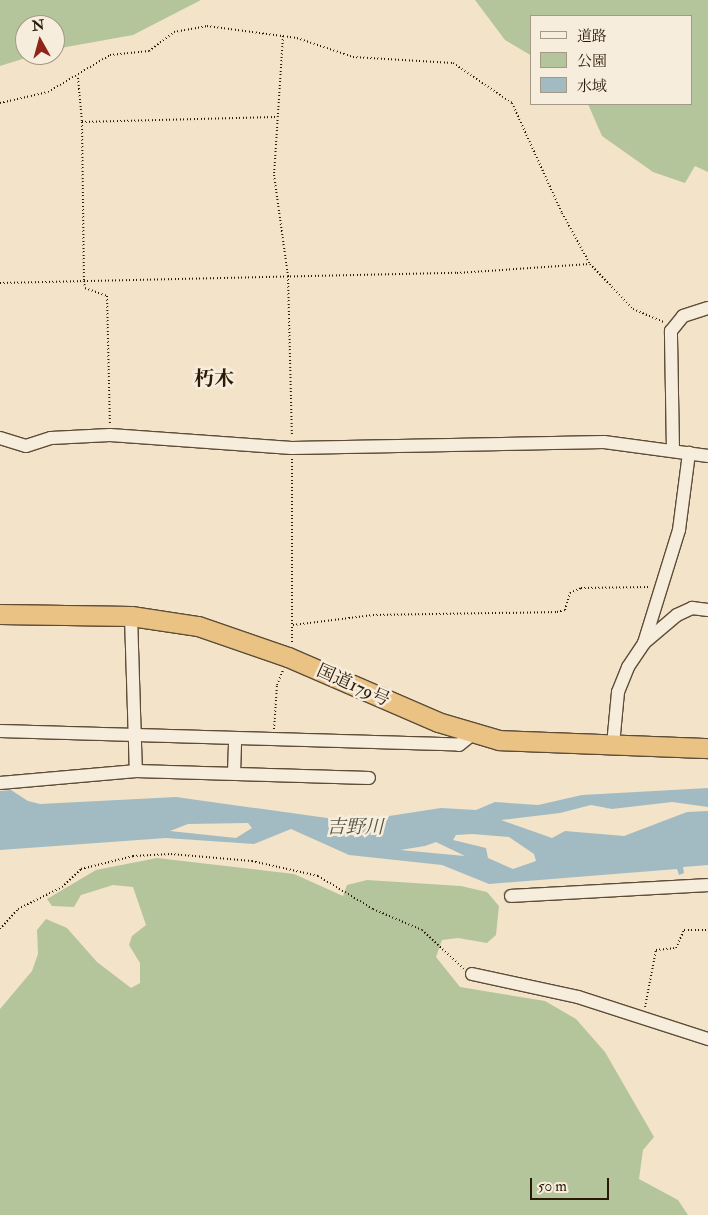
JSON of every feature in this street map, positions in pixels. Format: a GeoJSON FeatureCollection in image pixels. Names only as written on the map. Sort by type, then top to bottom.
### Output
{"type":"FeatureCollection","features":[{"type":"Feature","properties":{"kind":"highway","name":"国道179号"},"geometry":{"type":"LineString","coordinates":[[0,614],[131,616],[206,628],[288,657],[402,708],[474,734],[531,744],[708,748]]}},
{"type":"Feature","properties":{"kind":"street"},"geometry":{"type":"LineString","coordinates":[[673,451],[673,325],[683,316],[708,308]]}},
{"type":"Feature","properties":{"kind":"street"},"geometry":{"type":"LineString","coordinates":[[0,438],[26,446],[51,438],[110,435],[292,448],[604,442],[708,456]]}},
{"type":"Feature","properties":{"kind":"street"},"geometry":{"type":"LineString","coordinates":[[644,643],[679,530],[689,453]]}},
{"type":"Feature","properties":{"kind":"street"},"geometry":{"type":"LineString","coordinates":[[613,746],[618,692],[628,667],[644,643],[660,626],[684,612],[692,608],[708,610]]}},
{"type":"Feature","properties":{"kind":"street"},"geometry":{"type":"LineString","coordinates":[[131,616],[136,771]]}},
{"type":"Feature","properties":{"kind":"street"},"geometry":{"type":"LineString","coordinates":[[0,732],[459,744],[474,734]]}},
{"type":"Feature","properties":{"kind":"street"},"geometry":{"type":"LineString","coordinates":[[234,773],[235,738]]}},
{"type":"Feature","properties":{"kind":"street"},"geometry":{"type":"LineString","coordinates":[[0,783],[136,771],[369,778]]}},
{"type":"Feature","properties":{"kind":"street"},"geometry":{"type":"LineString","coordinates":[[511,896],[708,885]]}},
{"type":"Feature","properties":{"kind":"street"},"geometry":{"type":"LineString","coordinates":[[472,974],[578,997],[708,1039]]}},
{"type":"Feature","properties":{"kind":"path"},"geometry":{"type":"LineString","coordinates":[[0,103],[48,92],[78,77],[110,56],[149,51],[174,32],[217,26],[283,36],[352,57],[453,64],[499,91],[512,104],[562,213],[590,264],[611,290],[633,308],[673,325]]}},
{"type":"Feature","properties":{"kind":"path"},"geometry":{"type":"LineString","coordinates":[[273,739],[278,685],[288,657],[294,625],[288,276],[274,175],[276,117],[283,36]]}},
{"type":"Feature","properties":{"kind":"path"},"geometry":{"type":"LineString","coordinates":[[78,77],[82,122],[84,281],[85,288],[107,296],[110,435]]}},
{"type":"Feature","properties":{"kind":"path"},"geometry":{"type":"LineString","coordinates":[[82,122],[276,117]]}},
{"type":"Feature","properties":{"kind":"path"},"geometry":{"type":"LineString","coordinates":[[0,282],[457,273],[590,264]]}},
{"type":"Feature","properties":{"kind":"path"},"geometry":{"type":"LineString","coordinates":[[294,625],[373,614],[557,612],[566,610],[570,593],[581,588],[662,588]]}},
{"type":"Feature","properties":{"kind":"path"},"geometry":{"type":"LineString","coordinates":[[0,929],[34,897],[62,886],[81,869],[111,860],[172,854],[252,861],[318,876],[373,908],[410,923],[438,941],[453,961],[472,974]]}},
{"type":"Feature","properties":{"kind":"path"},"geometry":{"type":"LineString","coordinates":[[643,1017],[656,950],[676,948],[684,930],[708,930]]}},
{"type":"Feature","properties":{"kind":"green space"},"geometry":{"type":"Polygon","coordinates":[[[0,0],[201,0],[133,35],[65,47],[65,15],[15,15],[15,61],[0,66],[0,0]]]}},
{"type":"Feature","properties":{"kind":"green space"},"geometry":{"type":"Polygon","coordinates":[[[475,0],[708,0],[708,172],[695,166],[685,183],[653,172],[602,136],[588,105],[693,105],[693,15],[530,15],[530,55],[505,40],[475,0]]]}},
{"type":"Feature","properties":{"kind":"green space"},"geometry":{"type":"Polygon","coordinates":[[[157,858],[294,874],[343,896],[347,885],[367,880],[461,886],[487,892],[499,906],[496,935],[487,943],[458,938],[442,940],[436,957],[460,987],[545,1001],[576,1019],[605,1052],[654,1137],[643,1150],[639,1179],[678,1200],[688,1215],[0,1215],[0,1009],[32,971],[38,954],[37,930],[46,919],[67,928],[97,962],[131,988],[140,983],[140,963],[129,945],[132,936],[146,925],[133,887],[113,885],[81,895],[74,907],[52,906],[47,899],[96,870],[157,858]]]}},
{"type":"Feature","properties":{"kind":"water","name":"吉野川"},"geometry":{"type":"Polygon","coordinates":[[[708,788],[708,807],[672,802],[612,809],[591,805],[560,813],[501,820],[552,838],[565,831],[624,836],[687,812],[708,811],[708,865],[683,867],[684,873],[679,875],[677,869],[489,884],[442,865],[349,855],[291,829],[254,844],[166,838],[0,850],[0,791],[11,790],[28,801],[40,804],[176,797],[377,825],[389,816],[441,808],[476,810],[495,802],[538,805],[582,795],[708,788]],[[248,823],[188,824],[170,831],[236,838],[252,828],[248,823]],[[472,834],[456,835],[453,840],[486,848],[488,858],[513,869],[536,861],[534,854],[509,837],[472,834]],[[436,842],[425,846],[400,850],[465,856],[436,842]]]}},
{"type":"Feature","properties":{"kind":"district","name":"朽木"},"geometry":{"type":"Point","coordinates":[214,378]}}]}
